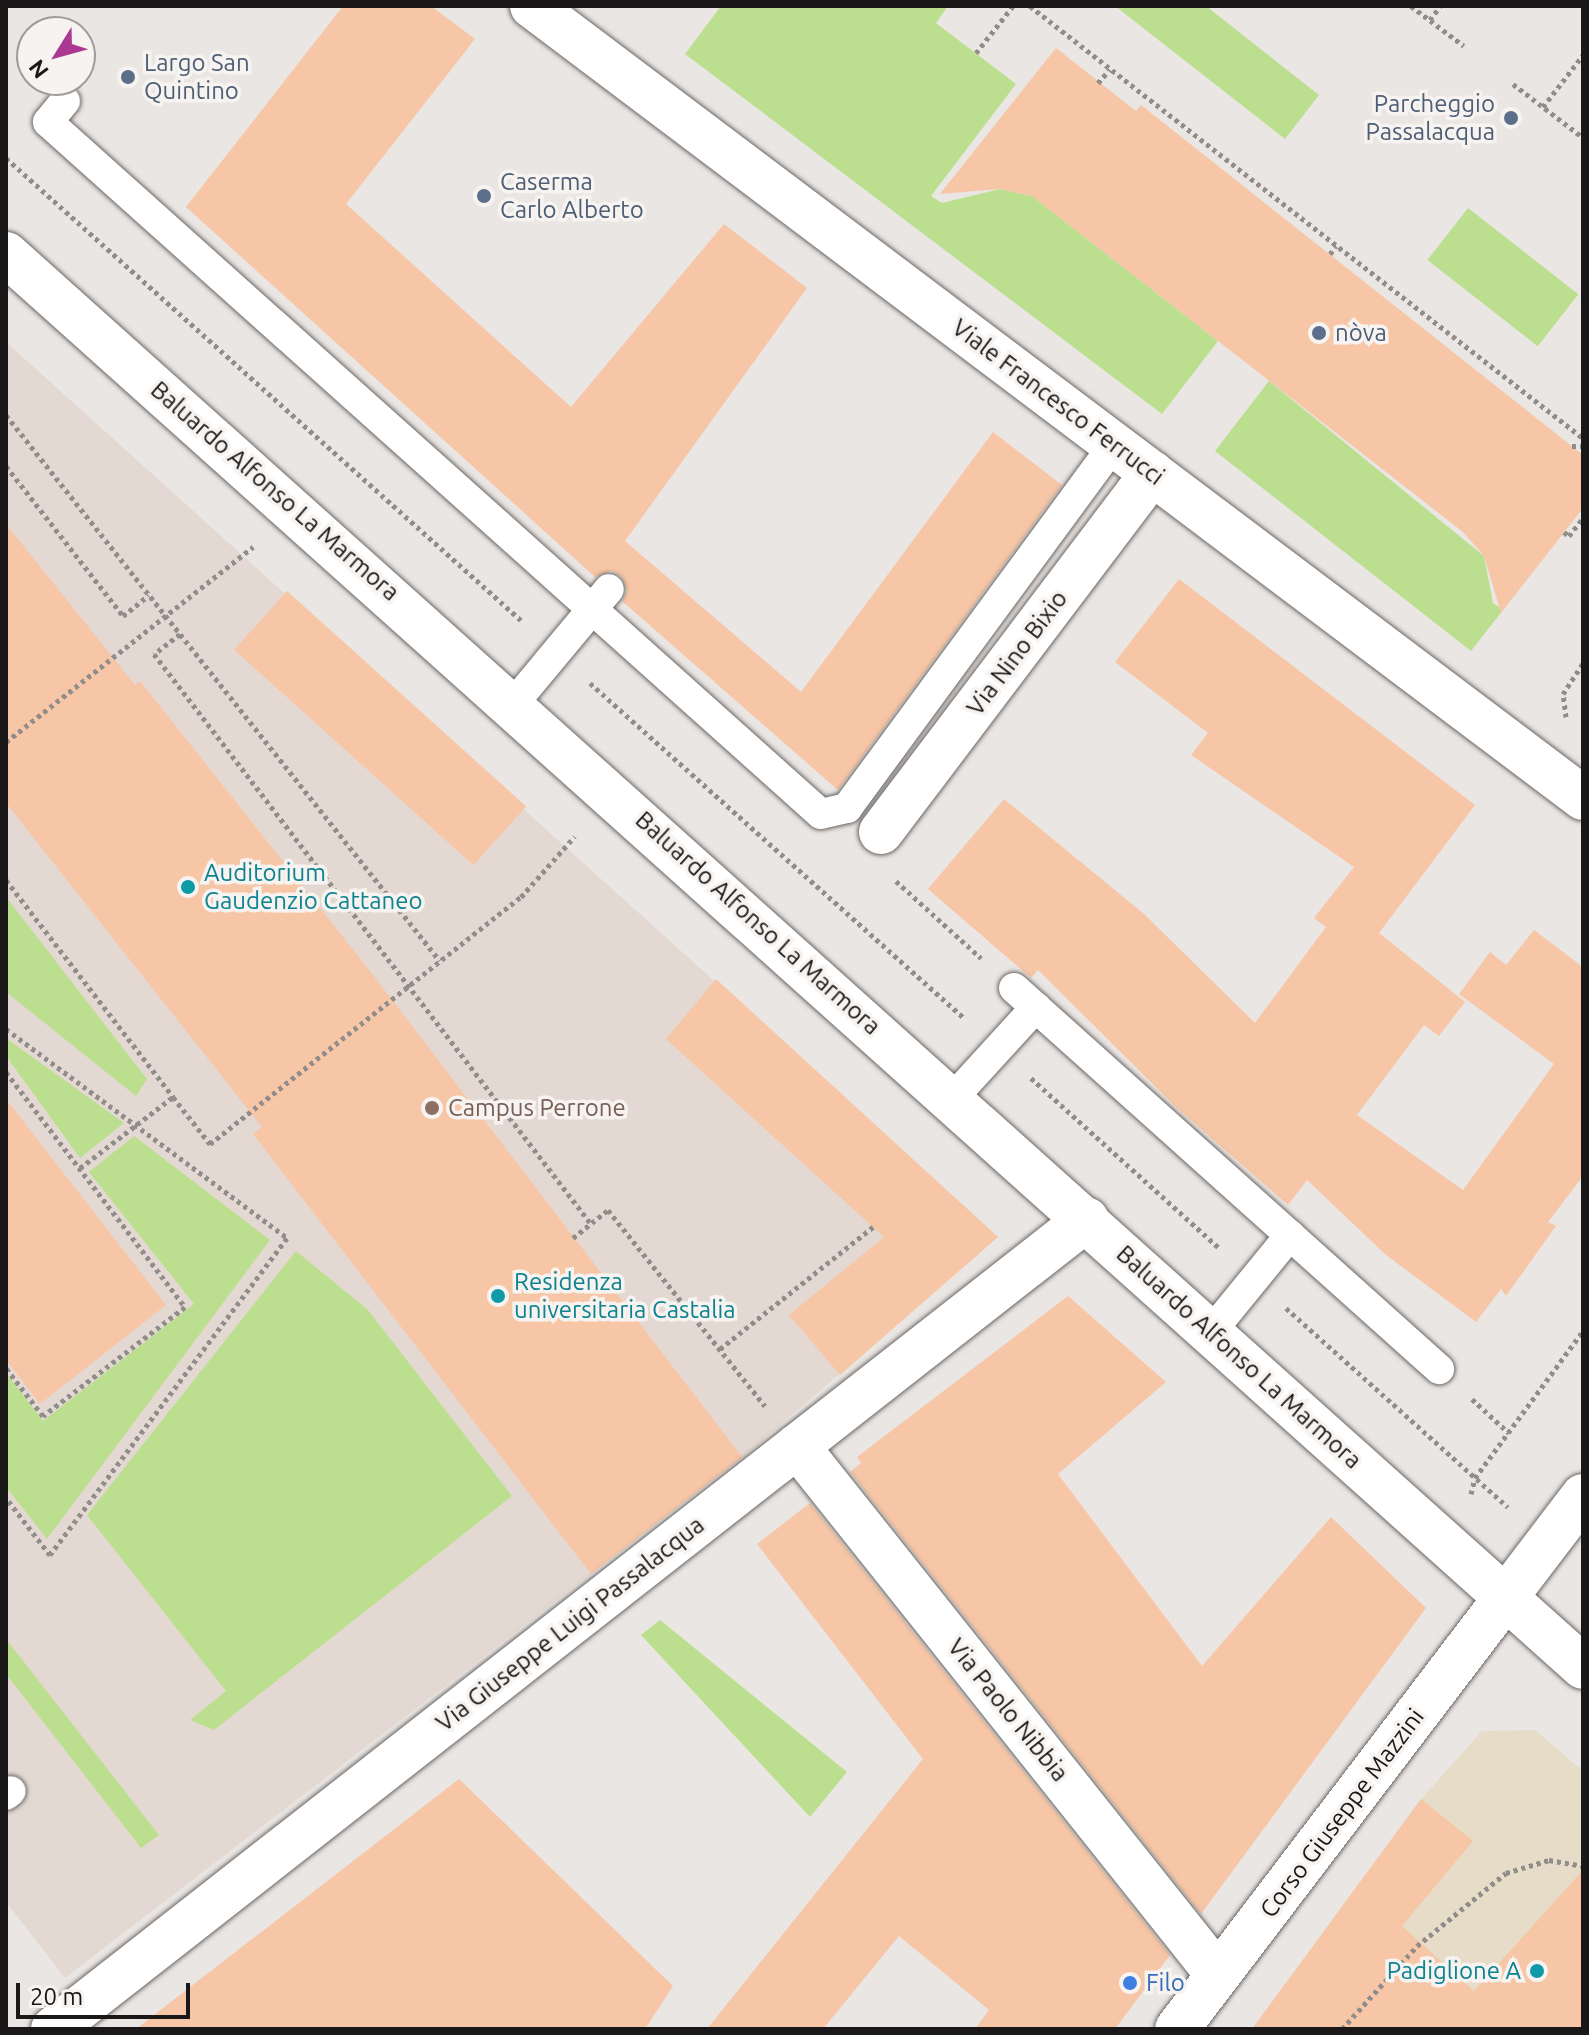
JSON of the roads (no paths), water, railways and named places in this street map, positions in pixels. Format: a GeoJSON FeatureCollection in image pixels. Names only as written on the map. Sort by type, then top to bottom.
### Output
{"type":"FeatureCollection","features":[{"type":"Feature","properties":{"kind":"street","name":"Viale Francesco Ferrucci"},"geometry":{"type":"LineString","coordinates":[[532,6],[1583,798]]}},
{"type":"Feature","properties":{"kind":"street","name":"Baluardo Alfonso La Marmora"},"geometry":{"type":"LineString","coordinates":[[6,254],[514,703],[1583,1667]]}},
{"type":"Feature","properties":{"kind":"street","name":"Via Nino Bixio"},"geometry":{"type":"LineString","coordinates":[[884,853],[1153,473]]}},
{"type":"Feature","properties":{"kind":"street","name":"Via Giuseppe Luigi Passalacqua"},"geometry":{"type":"LineString","coordinates":[[53,2029],[1087,1219]]}},
{"type":"Feature","properties":{"kind":"street","name":"Via Paolo Nibbia"},"geometry":{"type":"LineString","coordinates":[[797,1446],[1218,1975]]}},
{"type":"Feature","properties":{"kind":"street","name":"Corso Giuseppe Mazzini"},"geometry":{"type":"LineString","coordinates":[[1177,2029],[1583,1496]]}},
{"type":"Feature","properties":{"kind":"lane"},"geometry":{"type":"LineString","coordinates":[[65,101],[48,122],[600,600],[821,814],[835,814],[847,808],[1114,444]]}},
{"type":"Feature","properties":{"kind":"lane"},"geometry":{"type":"LineString","coordinates":[[514,703],[600,600]]}},
{"type":"Feature","properties":{"kind":"lane"},"geometry":{"type":"LineString","coordinates":[[953,1098],[998,1049],[1025,998],[1439,1369]]}},
{"type":"Feature","properties":{"kind":"lane"},"geometry":{"type":"LineString","coordinates":[[1211,1332],[1290,1235]]}},
{"type":"Feature","properties":{"kind":"place","name":"Largo San Quintino"},"geometry":{"type":"Point","coordinates":[128,77]}},
{"type":"Feature","properties":{"kind":"place","name":"Parcheggio Passalacqua"},"geometry":{"type":"Point","coordinates":[1511,118]}},
{"type":"Feature","properties":{"kind":"place","name":"Caserma Carlo Alberto"},"geometry":{"type":"Point","coordinates":[484,196]}},
{"type":"Feature","properties":{"kind":"place","name":"nòva"},"geometry":{"type":"Point","coordinates":[1319,333]}},
{"type":"Feature","properties":{"kind":"place","name":"Auditorium Gaudenzio Cattaneo"},"geometry":{"type":"Point","coordinates":[188,887]}},
{"type":"Feature","properties":{"kind":"place","name":"Campus Perrone"},"geometry":{"type":"Point","coordinates":[432,1108]}},
{"type":"Feature","properties":{"kind":"place","name":"Residenza universitaria Castalia"},"geometry":{"type":"Point","coordinates":[498,1296]}},
{"type":"Feature","properties":{"kind":"place","name":"Padiglione A"},"geometry":{"type":"Point","coordinates":[1537,1971]}},
{"type":"Feature","properties":{"kind":"place","name":"Filo"},"geometry":{"type":"Point","coordinates":[1130,1983]}}]}
